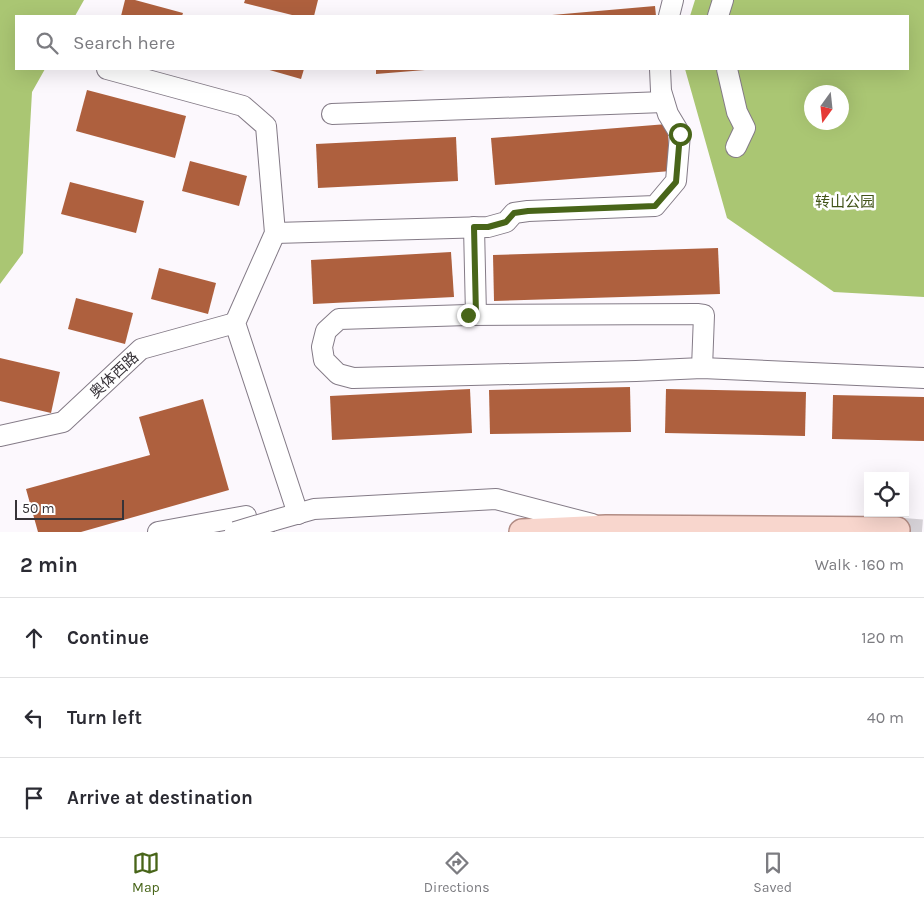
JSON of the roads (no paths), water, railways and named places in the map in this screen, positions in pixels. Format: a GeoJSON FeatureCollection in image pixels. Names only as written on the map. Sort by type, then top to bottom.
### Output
{"type":"FeatureCollection","features":[{"type":"Feature","properties":{"kind":"main road"},"geometry":{"type":"LineString","coordinates":[[522,532],[606,528],[897,530]]}},
{"type":"Feature","properties":{"kind":"street"},"geometry":{"type":"LineString","coordinates":[[669,15],[673,0]]}},
{"type":"Feature","properties":{"kind":"street"},"geometry":{"type":"LineString","coordinates":[[718,15],[723,0]]}},
{"type":"Feature","properties":{"kind":"street"},"geometry":{"type":"LineString","coordinates":[[111,70],[243,106],[266,126],[275,233],[235,323],[298,514]]}},
{"type":"Feature","properties":{"kind":"street"},"geometry":{"type":"LineString","coordinates":[[275,233],[488,227],[506,222],[514,213],[528,211],[655,206],[676,182],[680,134],[668,114],[664,102],[661,91],[660,70]]}},
{"type":"Feature","properties":{"kind":"street"},"geometry":{"type":"LineString","coordinates":[[727,70],[737,112],[745,128],[736,147]]}},
{"type":"Feature","properties":{"kind":"street"},"geometry":{"type":"LineString","coordinates":[[332,114],[664,102]]}},
{"type":"Feature","properties":{"kind":"street"},"geometry":{"type":"LineString","coordinates":[[474,227],[476,315]]}},
{"type":"Feature","properties":{"kind":"street"},"geometry":{"type":"LineString","coordinates":[[702,368],[704,315],[476,315],[339,319],[326,331],[322,346],[324,360],[338,374],[353,378],[616,372],[702,368],[924,378]]}},
{"type":"Feature","properties":{"kind":"street","name":"奥体西路"},"geometry":{"type":"LineString","coordinates":[[0,436],[63,422],[141,349],[235,323]]}},
{"type":"Feature","properties":{"kind":"street"},"geometry":{"type":"LineString","coordinates":[[235,532],[314,509],[496,499],[606,528]]}},
{"type":"Feature","properties":{"kind":"street"},"geometry":{"type":"LineString","coordinates":[[158,532],[246,516],[245,532]]}},
{"type":"Feature","properties":{"kind":"tunnel"},"geometry":{"type":"LineString","coordinates":[[897,530],[922,532]]}},
{"type":"Feature","properties":{"kind":"park label","name":"转山公园"},"geometry":{"type":"Point","coordinates":[845,202]}}]}
